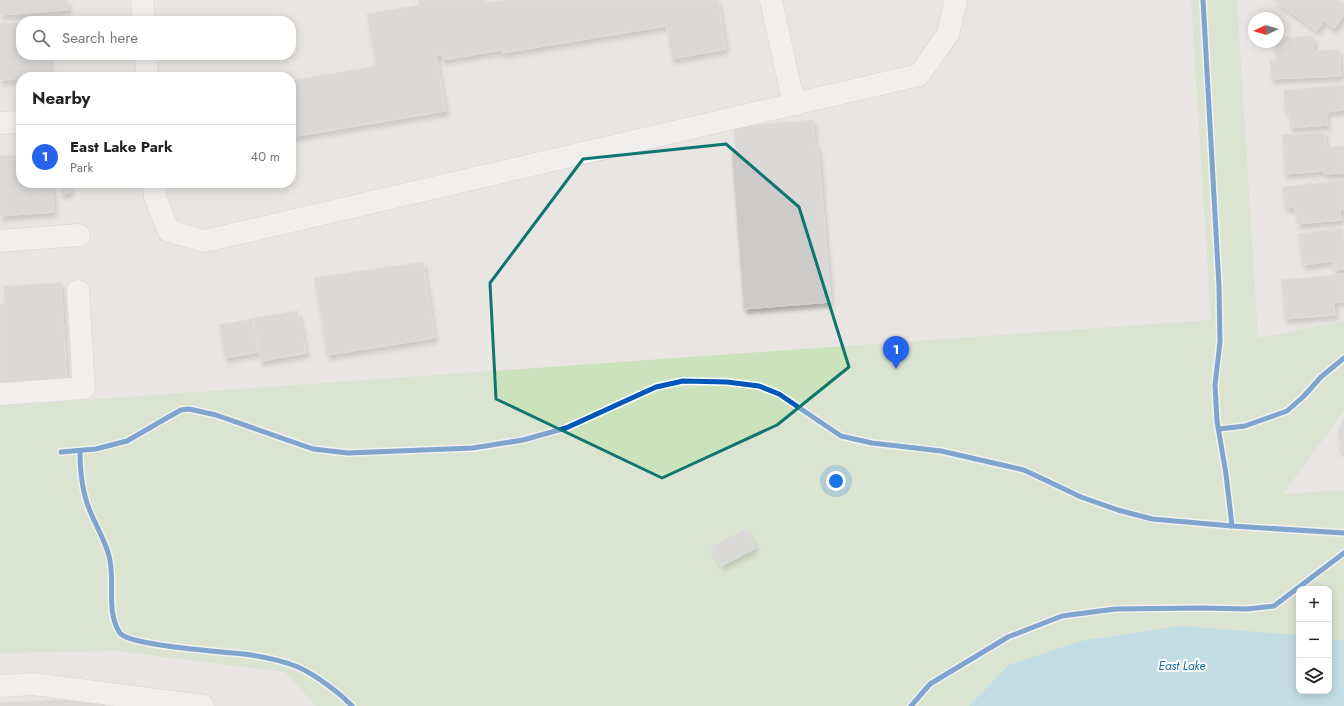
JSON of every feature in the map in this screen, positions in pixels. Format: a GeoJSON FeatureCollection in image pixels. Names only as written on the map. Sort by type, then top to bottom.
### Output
{"type":"FeatureCollection","features":[{"type":"Feature","properties":{"kind":"lane"},"geometry":{"type":"LineString","coordinates":[[142,0],[144,16]]}},
{"type":"Feature","properties":{"kind":"lane"},"geometry":{"type":"LineString","coordinates":[[771,0],[794,104]]}},
{"type":"Feature","properties":{"kind":"lane"},"geometry":{"type":"LineString","coordinates":[[154,188],[155,196],[170,231],[205,241],[919,75],[948,34],[956,0]]}},
{"type":"Feature","properties":{"kind":"lane"},"geometry":{"type":"LineString","coordinates":[[146,60],[147,72]]}},
{"type":"Feature","properties":{"kind":"lane"},"geometry":{"type":"LineString","coordinates":[[0,124],[16,122]]}},
{"type":"Feature","properties":{"kind":"lane"},"geometry":{"type":"LineString","coordinates":[[0,241],[79,235]]}},
{"type":"Feature","properties":{"kind":"lane"},"geometry":{"type":"LineString","coordinates":[[0,394],[84,388],[78,291]]}},
{"type":"Feature","properties":{"kind":"lane"},"geometry":{"type":"LineString","coordinates":[[0,686],[33,684],[203,706]]}},
{"type":"Feature","properties":{"kind":"highlighted area"},"geometry":{"type":"Polygon","coordinates":[[[726,144],[799,207],[849,367],[777,425],[662,478],[496,399],[490,283],[583,159],[726,144]]]}},
{"type":"Feature","properties":{"kind":"green space"},"geometry":{"type":"Polygon","coordinates":[[[1191,0],[1237,0],[1258,338],[1344,321],[1344,411],[1283,494],[1344,490],[1344,706],[316,706],[285,672],[117,651],[0,653],[0,406],[1211,320],[1191,0]]]}},
{"type":"Feature","properties":{"kind":"water","name":"East Lake"},"geometry":{"type":"Polygon","coordinates":[[[1181,626],[1296,635],[1296,694],[1332,694],[1332,639],[1344,641],[1344,706],[969,706],[1009,665],[1081,641],[1181,626]]]}},
{"type":"Feature","properties":{"kind":"building"},"geometry":{"type":"Polygon","coordinates":[[[0,0],[68,0],[68,10],[0,15],[0,0]]]}},
{"type":"Feature","properties":{"kind":"building"},"geometry":{"type":"Polygon","coordinates":[[[418,0],[486,0],[487,3],[505,0],[718,0],[726,49],[672,59],[666,26],[502,53],[501,50],[443,60],[442,55],[436,56],[446,111],[296,136],[296,80],[376,66],[367,14],[419,5],[418,0]]]}},
{"type":"Feature","properties":{"kind":"building"},"geometry":{"type":"Polygon","coordinates":[[[1274,0],[1338,0],[1344,4],[1344,15],[1334,29],[1324,21],[1317,31],[1274,0]]]}},
{"type":"Feature","properties":{"kind":"building"},"geometry":{"type":"Polygon","coordinates":[[[16,23],[16,60],[49,60],[50,72],[16,72],[16,79],[0,80],[0,24],[16,23]]]}},
{"type":"Feature","properties":{"kind":"building"},"geometry":{"type":"Polygon","coordinates":[[[1314,36],[1314,51],[1339,50],[1341,76],[1271,79],[1270,60],[1276,60],[1275,48],[1284,48],[1284,38],[1314,36]]]}},
{"type":"Feature","properties":{"kind":"building"},"geometry":{"type":"Polygon","coordinates":[[[1344,85],[1344,110],[1326,112],[1328,125],[1290,128],[1289,112],[1285,112],[1284,90],[1344,85]]]}},
{"type":"Feature","properties":{"kind":"building"},"geometry":{"type":"Polygon","coordinates":[[[813,120],[815,146],[818,145],[831,302],[744,309],[732,153],[736,153],[734,127],[813,120]]]}},
{"type":"Feature","properties":{"kind":"building"},"geometry":{"type":"Polygon","coordinates":[[[1325,132],[1326,148],[1344,146],[1344,173],[1324,174],[1323,171],[1285,174],[1282,135],[1325,132]]]}},
{"type":"Feature","properties":{"kind":"building"},"geometry":{"type":"Polygon","coordinates":[[[16,155],[16,188],[52,188],[54,212],[0,216],[0,156],[16,155]]]}},
{"type":"Feature","properties":{"kind":"building"},"geometry":{"type":"Polygon","coordinates":[[[1344,180],[1344,209],[1340,209],[1341,220],[1297,224],[1295,207],[1285,208],[1282,187],[1344,180]]]}},
{"type":"Feature","properties":{"kind":"building"},"geometry":{"type":"Polygon","coordinates":[[[60,188],[70,188],[70,193],[61,194],[60,188]]]}},
{"type":"Feature","properties":{"kind":"building"},"geometry":{"type":"Polygon","coordinates":[[[1342,228],[1344,240],[1344,269],[1334,270],[1333,261],[1303,265],[1298,234],[1342,228]]]}},
{"type":"Feature","properties":{"kind":"building"},"geometry":{"type":"Polygon","coordinates":[[[423,262],[435,338],[327,355],[314,278],[423,262]]]}},
{"type":"Feature","properties":{"kind":"building"},"geometry":{"type":"Polygon","coordinates":[[[1344,274],[1344,302],[1334,302],[1335,315],[1285,319],[1281,280],[1344,274]]]}},
{"type":"Feature","properties":{"kind":"building"},"geometry":{"type":"Polygon","coordinates":[[[61,283],[67,380],[0,384],[0,304],[5,304],[4,286],[61,283]]]}},
{"type":"Feature","properties":{"kind":"building"},"geometry":{"type":"Polygon","coordinates":[[[298,311],[306,353],[261,361],[254,318],[298,311]]]}},
{"type":"Feature","properties":{"kind":"building"},"geometry":{"type":"Polygon","coordinates":[[[252,319],[258,352],[225,358],[219,325],[252,319]]]}},
{"type":"Feature","properties":{"kind":"building"},"geometry":{"type":"Polygon","coordinates":[[[1344,418],[1344,437],[1337,435],[1344,418]]]}},
{"type":"Feature","properties":{"kind":"building"},"geometry":{"type":"Polygon","coordinates":[[[1344,437],[1344,451],[1339,450],[1344,437]]]}},
{"type":"Feature","properties":{"kind":"building"},"geometry":{"type":"Polygon","coordinates":[[[746,529],[756,548],[721,566],[711,547],[746,529]]]}},
{"type":"Feature","properties":{"kind":"building"},"geometry":{"type":"Polygon","coordinates":[[[100,698],[101,706],[0,706],[0,703],[100,698]]]}},
{"type":"Feature","properties":{"kind":"cycle path"},"geometry":{"type":"LineString","coordinates":[[1203,0],[1219,286],[1220,342],[1215,385],[1217,421],[1226,474],[1232,526]]}},
{"type":"Feature","properties":{"kind":"cycle path"},"geometry":{"type":"LineString","coordinates":[[1219,429],[1245,426],[1287,411],[1304,396],[1321,377],[1344,358]]}},
{"type":"Feature","properties":{"kind":"cycle path"},"geometry":{"type":"LineString","coordinates":[[61,452],[96,449],[127,441],[181,410],[189,409],[216,415],[313,449],[348,453],[473,448],[523,440],[566,428],[656,387],[683,381],[727,382],[759,386],[779,394],[841,436],[872,443],[941,451],[1024,470],[1081,497],[1118,510],[1152,519],[1344,533]]}},
{"type":"Feature","properties":{"kind":"cycle path"},"geometry":{"type":"LineString","coordinates":[[80,451],[81,474],[85,497],[105,544],[111,565],[113,615],[120,633],[127,638],[141,642],[181,648],[251,655],[287,663],[298,667],[319,679],[341,695],[352,706]]}},
{"type":"Feature","properties":{"kind":"cycle path"},"geometry":{"type":"LineString","coordinates":[[911,706],[930,684],[1008,637],[1062,616],[1115,609],[1247,609],[1274,606],[1344,553]]}},
{"type":"Feature","properties":{"kind":"place","name":"East Lake Park"},"geometry":{"type":"Point","coordinates":[896,369]}}]}
